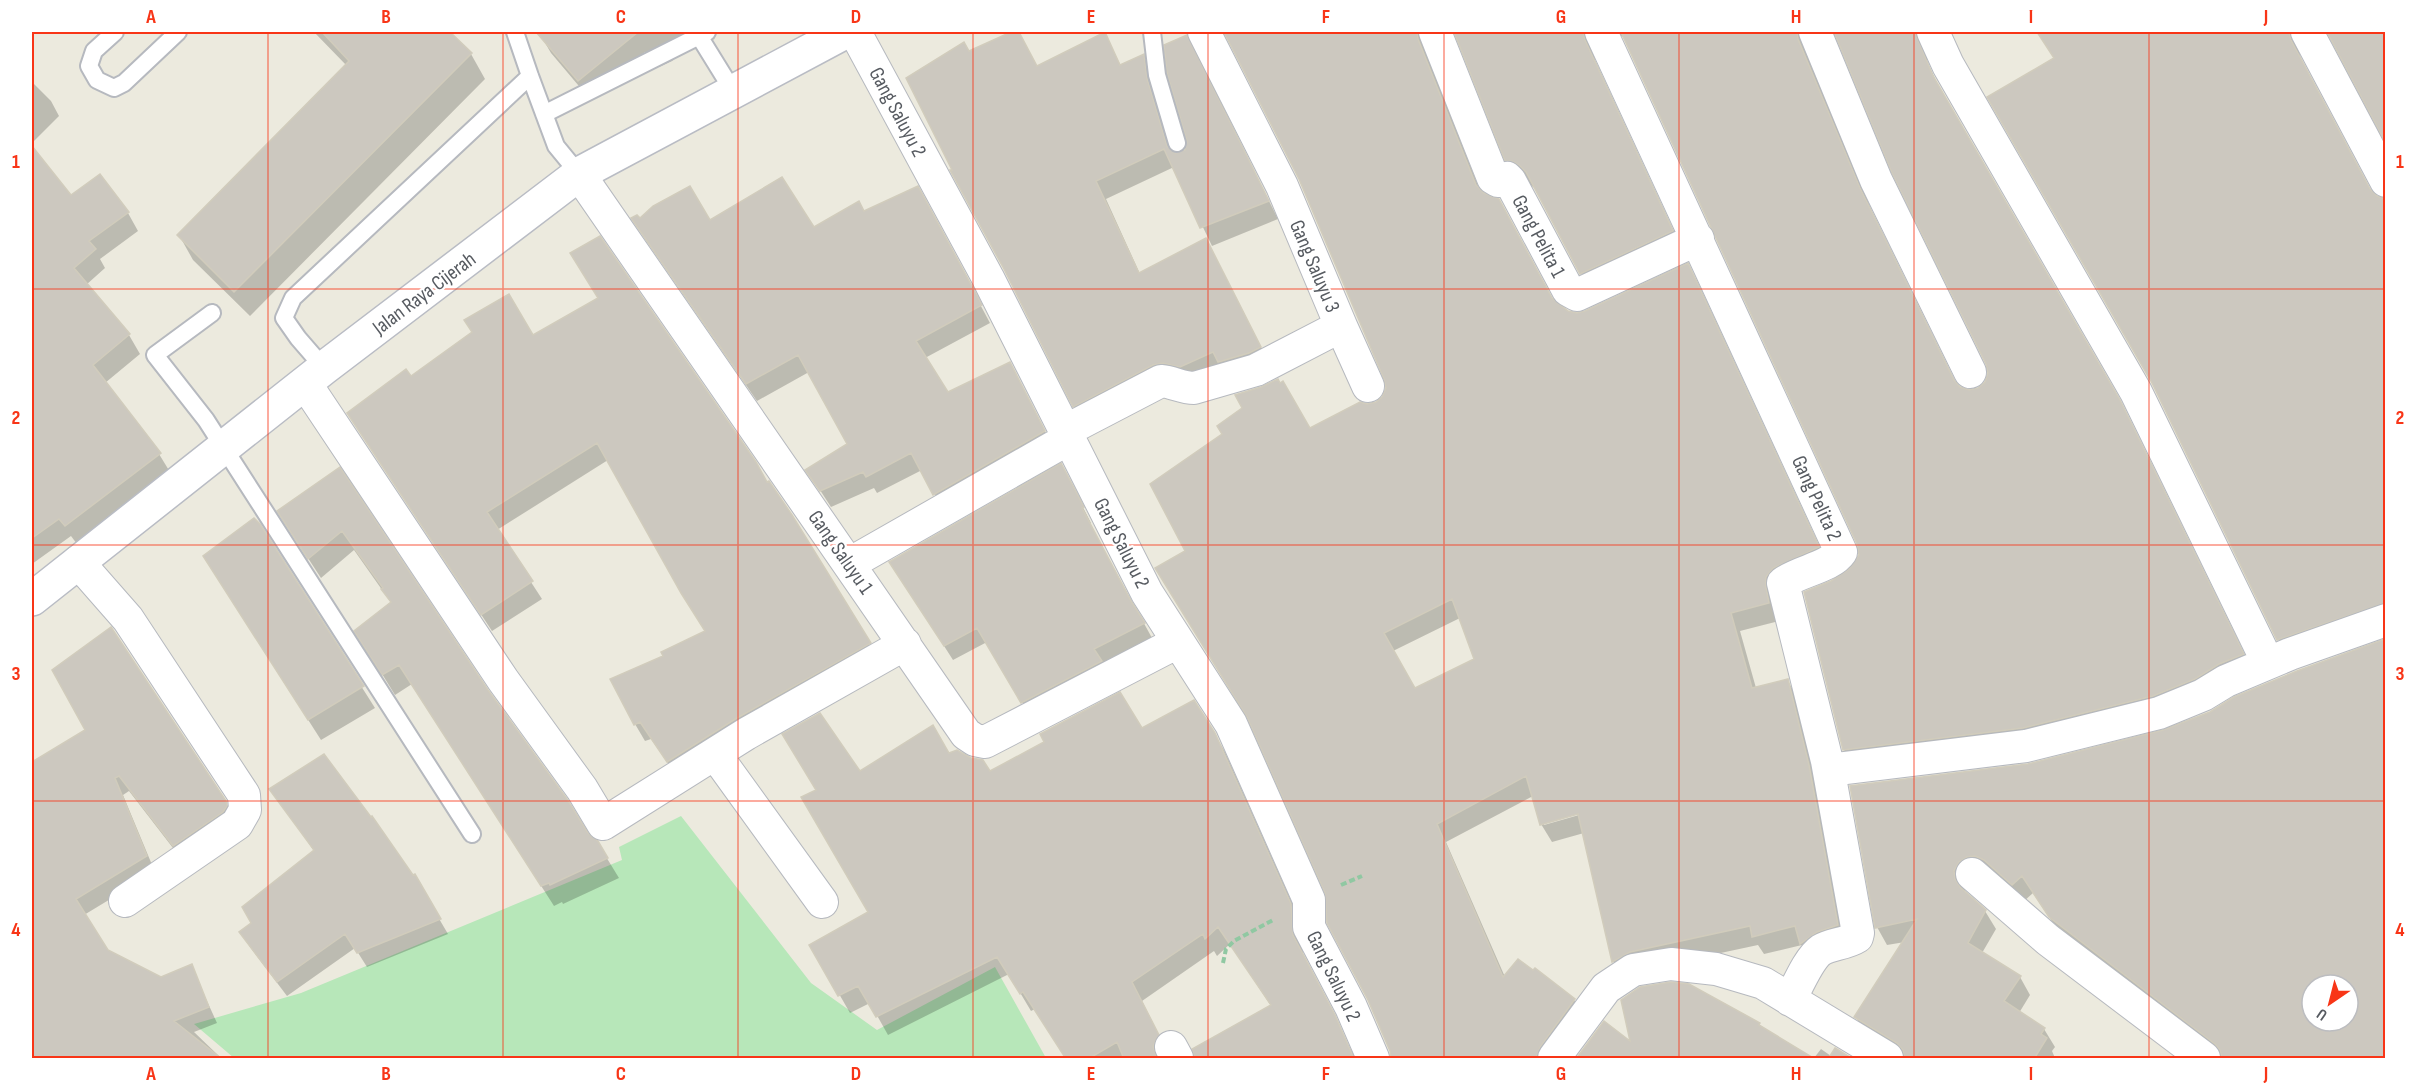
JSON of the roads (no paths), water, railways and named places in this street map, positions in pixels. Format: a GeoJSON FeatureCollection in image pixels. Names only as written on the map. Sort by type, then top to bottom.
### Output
{"type":"FeatureCollection","features":[{"type":"Feature","properties":{"kind":"main road","name":"Jalan Raya Cijerah"},"geometry":{"type":"LineString","coordinates":[[32,599],[223,447],[579,174],[845,32]]}},
{"type":"Feature","properties":{"kind":"street","name":"Gang Saluyu 2"},"geometry":{"type":"LineString","coordinates":[[855,32],[988,278],[1147,593],[1231,724],[1309,900],[1309,927],[1351,1007],[1373,1059]]}},
{"type":"Feature","properties":{"kind":"street","name":"Gang Saluyu 3"},"geometry":{"type":"LineString","coordinates":[[849,564],[1161,381],[1172,382],[1184,388],[1194,388],[1256,370],[1341,326],[1282,186],[1204,32]]}},
{"type":"Feature","properties":{"kind":"street","name":"Gang Pelita 1"},"geometry":{"type":"LineString","coordinates":[[1435,32],[1493,178],[1498,181],[1507,178],[1510,181],[1568,290],[1577,294],[1698,239]]}},
{"type":"Feature","properties":{"kind":"street","name":"Gang Pelita 2"},"geometry":{"type":"LineString","coordinates":[[1601,32],[1841,552],[1837,559],[1793,575],[1783,583],[1829,770],[1858,933],[1857,937],[1848,943],[1820,950],[1790,1000]]}},
{"type":"Feature","properties":{"kind":"street"},"geometry":{"type":"LineString","coordinates":[[1815,32],[1876,180],[1970,372]]}},
{"type":"Feature","properties":{"kind":"street"},"geometry":{"type":"LineString","coordinates":[[1933,32],[1948,65],[2136,392],[2268,663]]}},
{"type":"Feature","properties":{"kind":"street"},"geometry":{"type":"LineString","coordinates":[[2307,32],[2385,181]]}},
{"type":"Feature","properties":{"kind":"street","name":"Gang Saluyu 1"},"geometry":{"type":"LineString","coordinates":[[579,174],[966,734],[975,740],[985,742],[1178,642]]}},
{"type":"Feature","properties":{"kind":"street"},"geometry":{"type":"LineString","coordinates":[[1341,326],[1368,386]]}},
{"type":"Feature","properties":{"kind":"street"},"geometry":{"type":"LineString","coordinates":[[315,376],[503,680],[582,789],[603,824],[715,754],[905,644]]}},
{"type":"Feature","properties":{"kind":"street"},"geometry":{"type":"LineString","coordinates":[[78,562],[128,620],[244,795],[245,810],[237,824],[125,902]]}},
{"type":"Feature","properties":{"kind":"street"},"geometry":{"type":"LineString","coordinates":[[1829,770],[2026,746],[2160,713],[2204,695],[2226,681],[2268,663],[2385,620]]}},
{"type":"Feature","properties":{"kind":"street"},"geometry":{"type":"LineString","coordinates":[[715,754],[822,902]]}},
{"type":"Feature","properties":{"kind":"street"},"geometry":{"type":"LineString","coordinates":[[1972,874],[2048,940],[2204,1059]]}},
{"type":"Feature","properties":{"kind":"street"},"geometry":{"type":"LineString","coordinates":[[1554,1059],[1606,988],[1634,970],[1671,964],[1716,969],[1763,983],[1887,1059]]}},
{"type":"Feature","properties":{"kind":"lane"},"geometry":{"type":"LineString","coordinates":[[115,32],[94,51],[89,66],[97,80],[114,88],[124,83],[178,32]]}},
{"type":"Feature","properties":{"kind":"lane"},"geometry":{"type":"LineString","coordinates":[[515,32],[556,146],[579,174]]}},
{"type":"Feature","properties":{"kind":"lane"},"geometry":{"type":"LineString","coordinates":[[1152,32],[1157,75],[1177,143]]}},
{"type":"Feature","properties":{"kind":"lane"},"geometry":{"type":"LineString","coordinates":[[544,114],[703,34],[733,91]]}},
{"type":"Feature","properties":{"kind":"lane"},"geometry":{"type":"LineString","coordinates":[[315,376],[298,338],[284,318],[293,298],[530,76]]}},
{"type":"Feature","properties":{"kind":"lane"},"geometry":{"type":"LineString","coordinates":[[212,313],[154,355],[206,420],[472,834]]}}]}
